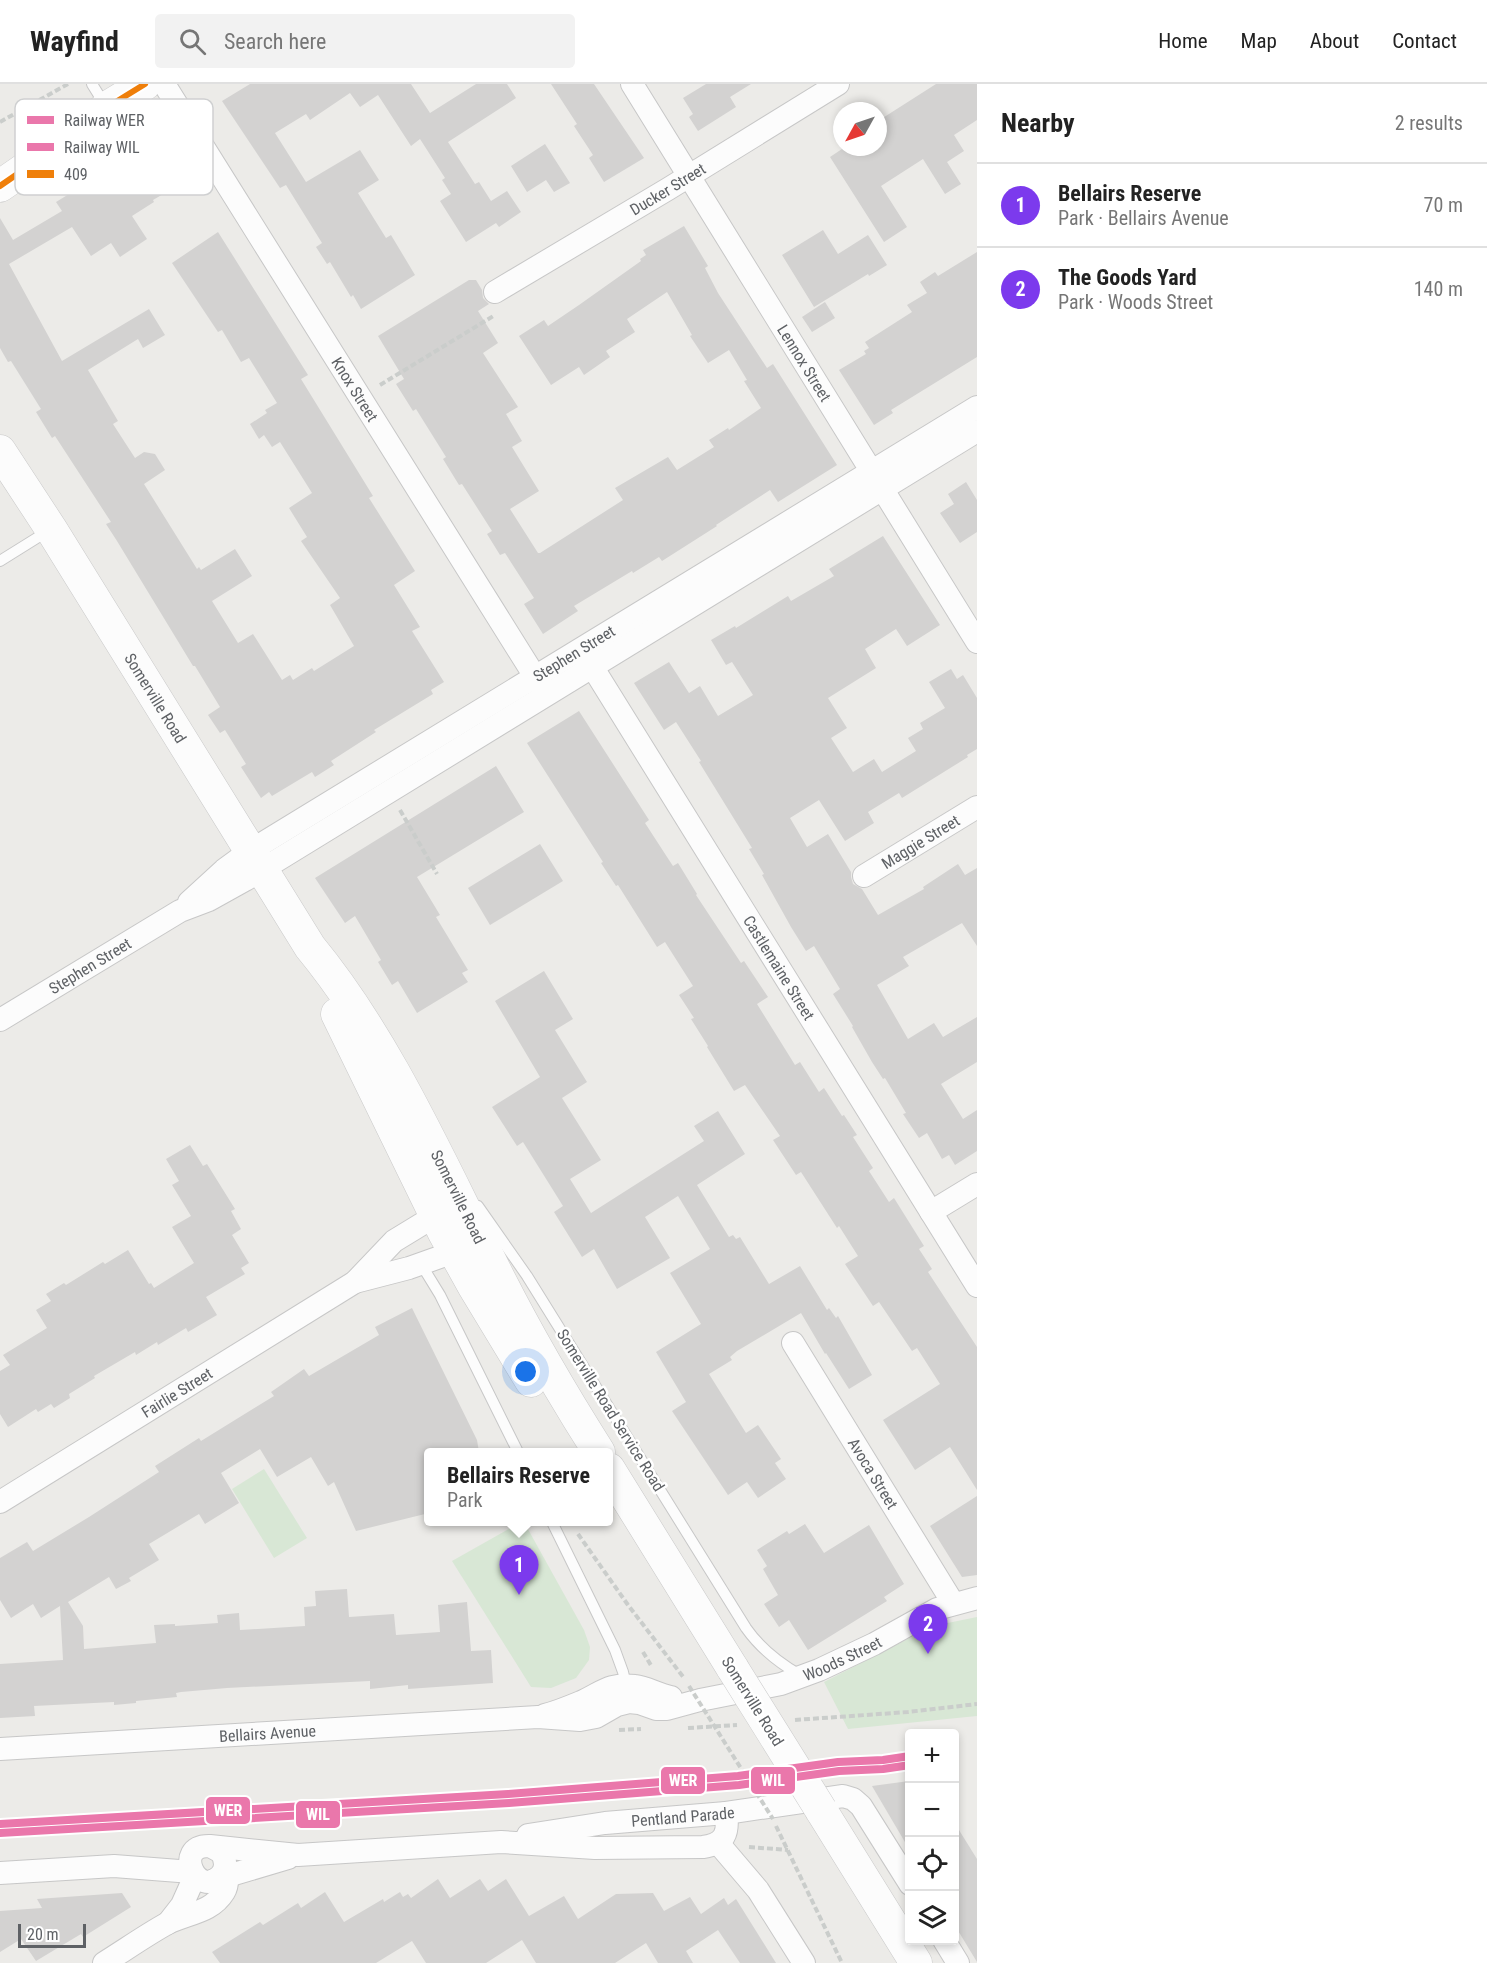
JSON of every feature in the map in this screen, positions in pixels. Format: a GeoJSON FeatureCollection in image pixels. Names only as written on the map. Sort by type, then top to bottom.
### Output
{"type":"FeatureCollection","features":[{"type":"Feature","properties":{"kind":"main road"},"geometry":{"type":"LineString","coordinates":[[99,96],[145,84]]}},
{"type":"Feature","properties":{"kind":"main road"},"geometry":{"type":"LineString","coordinates":[[0,160],[15,151]]}},
{"type":"Feature","properties":{"kind":"main road"},"geometry":{"type":"LineString","coordinates":[[0,186],[15,176]]}},
{"type":"Feature","properties":{"kind":"main road","name":"Somerville Road"},"geometry":{"type":"LineString","coordinates":[[0,451],[51,529],[310,946],[345,992],[427,1135],[537,1350],[597,1448]]}},
{"type":"Feature","properties":{"kind":"main road","name":"Somerville Road"},"geometry":{"type":"LineString","coordinates":[[310,946],[339,1018],[435,1216],[510,1346],[574,1448]]}},
{"type":"Feature","properties":{"kind":"main road"},"geometry":{"type":"LineString","coordinates":[[435,1216],[471,1222],[454,1252]]}},
{"type":"Feature","properties":{"kind":"main road","name":"Somerville Road"},"geometry":{"type":"LineString","coordinates":[[613,1478],[709,1683]]}},
{"type":"Feature","properties":{"kind":"main road","name":"Somerville Road"},"geometry":{"type":"LineString","coordinates":[[613,1513],[709,1683],[798,1815],[892,1963]]}},
{"type":"Feature","properties":{"kind":"main road","name":"Somerville Road"},"geometry":{"type":"LineString","coordinates":[[798,1815],[916,1963]]}},
{"type":"Feature","properties":{"kind":"street","name":"Knox Street"},"geometry":{"type":"LineString","coordinates":[[164,84],[173,99]]}},
{"type":"Feature","properties":{"kind":"street","name":"Lennox Street"},"geometry":{"type":"LineString","coordinates":[[632,84],[977,642]]}},
{"type":"Feature","properties":{"kind":"street","name":"Ducker Street"},"geometry":{"type":"LineString","coordinates":[[495,292],[838,84]]}},
{"type":"Feature","properties":{"kind":"street","name":"Knox Street"},"geometry":{"type":"LineString","coordinates":[[213,162],[541,686]]}},
{"type":"Feature","properties":{"kind":"street","name":"Stephen Street"},"geometry":{"type":"LineString","coordinates":[[256,860],[877,480],[977,407]]}},
{"type":"Feature","properties":{"kind":"street","name":"Stephen Street"},"geometry":{"type":"LineString","coordinates":[[877,480],[977,431]]}},
{"type":"Feature","properties":{"kind":"street","name":"Castlemaine Street"},"geometry":{"type":"LineString","coordinates":[[587,657],[977,1286]]}},
{"type":"Feature","properties":{"kind":"street","name":"Stephen Street"},"geometry":{"type":"LineString","coordinates":[[0,1020],[180,911],[211,881],[389,791],[541,686]]}},
{"type":"Feature","properties":{"kind":"street","name":"Maggie Street"},"geometry":{"type":"LineString","coordinates":[[864,876],[977,807]]}},
{"type":"Feature","properties":{"kind":"street"},"geometry":{"type":"LineString","coordinates":[[931,1212],[977,1184]]}},
{"type":"Feature","properties":{"kind":"street","name":"Fairlie Street"},"geometry":{"type":"LineString","coordinates":[[0,1502],[355,1282],[381,1253],[402,1235],[435,1216]]}},
{"type":"Feature","properties":{"kind":"street"},"geometry":{"type":"LineString","coordinates":[[402,1235],[421,1264]]}},
{"type":"Feature","properties":{"kind":"street","name":"Fairlie Street"},"geometry":{"type":"LineString","coordinates":[[355,1282],[421,1264],[454,1252]]}},
{"type":"Feature","properties":{"kind":"street","name":"Avoca Street"},"geometry":{"type":"LineString","coordinates":[[793,1343],[953,1603]]}},
{"type":"Feature","properties":{"kind":"street","name":"Woods Street"},"geometry":{"type":"LineString","coordinates":[[628,1694],[639,1703],[664,1710],[709,1683],[782,1684],[874,1644],[937,1609],[977,1598]]}},
{"type":"Feature","properties":{"kind":"street","name":"Bellairs Avenue"},"geometry":{"type":"LineString","coordinates":[[0,1749],[538,1717],[580,1720],[598,1716],[617,1705],[628,1694]]}},
{"type":"Feature","properties":{"kind":"street","name":"Pentland Parade"},"geometry":{"type":"LineString","coordinates":[[501,1842],[533,1833],[605,1823],[726,1813],[843,1796],[853,1799],[861,1806],[905,1878]]}},
{"type":"Feature","properties":{"kind":"street"},"geometry":{"type":"LineString","coordinates":[[726,1813],[726,1835],[718,1843],[758,1890],[804,1963]]}},
{"type":"Feature","properties":{"kind":"street","name":"Pentland Parade"},"geometry":{"type":"LineString","coordinates":[[114,1866],[205,1847],[298,1855],[501,1842],[595,1848],[703,1847],[718,1843]]}},
{"type":"Feature","properties":{"kind":"street"},"geometry":{"type":"LineString","coordinates":[[104,1963],[168,1923],[202,1912],[224,1893],[226,1888],[211,1874],[190,1858],[205,1847],[221,1852],[211,1874],[168,1923]]}},
{"type":"Feature","properties":{"kind":"street","name":"Pentland Parade"},"geometry":{"type":"LineString","coordinates":[[0,1873],[114,1866],[211,1874],[298,1855]]}},
{"type":"Feature","properties":{"kind":"street"},"geometry":{"type":"LineString","coordinates":[[947,1945],[958,1963]]}},
{"type":"Feature","properties":{"kind":"lane"},"geometry":{"type":"LineString","coordinates":[[0,561],[51,529]]}},
{"type":"Feature","properties":{"kind":"lane","name":"Somerville Road Service Road"},"geometry":{"type":"LineString","coordinates":[[427,1135],[511,1251],[746,1629],[770,1654],[802,1677]]}},
{"type":"Feature","properties":{"kind":"lane"},"geometry":{"type":"LineString","coordinates":[[471,1222],[484,1221],[511,1251]]}},
{"type":"Feature","properties":{"kind":"lane"},"geometry":{"type":"LineString","coordinates":[[421,1264],[440,1295],[516,1448]]}},
{"type":"Feature","properties":{"kind":"lane"},"geometry":{"type":"LineString","coordinates":[[554,1526],[615,1650],[628,1694]]}},
{"type":"Feature","properties":{"kind":"path"},"geometry":{"type":"LineString","coordinates":[[41,99],[68,84]]}},
{"type":"Feature","properties":{"kind":"path"},"geometry":{"type":"LineString","coordinates":[[0,122],[15,114]]}},
{"type":"Feature","properties":{"kind":"path"},"geometry":{"type":"LineString","coordinates":[[380,385],[504,309],[495,292]]}},
{"type":"Feature","properties":{"kind":"path"},"geometry":{"type":"LineString","coordinates":[[389,791],[437,874]]}},
{"type":"Feature","properties":{"kind":"path"},"geometry":{"type":"LineString","coordinates":[[559,1536],[574,1528],[628,1605],[672,1659],[709,1683],[798,1815],[788,1850],[843,1963]]}},
{"type":"Feature","properties":{"kind":"path"},"geometry":{"type":"LineString","coordinates":[[746,1846],[788,1850]]}},
{"type":"Feature","properties":{"kind":"green space"},"geometry":{"type":"Polygon","coordinates":[[[264,1469],[307,1538],[274,1558],[232,1489],[264,1469]]]}},
{"type":"Feature","properties":{"kind":"green space"},"geometry":{"type":"Polygon","coordinates":[[[514,1526],[526,1526],[584,1630],[590,1647],[589,1660],[576,1678],[551,1688],[531,1687],[452,1561],[514,1526]]]}},
{"type":"Feature","properties":{"kind":"green space"},"geometry":{"type":"Polygon","coordinates":[[[977,1617],[977,1716],[848,1729],[824,1682],[933,1626],[977,1617]]]}},
{"type":"Feature","properties":{"kind":"building"},"geometry":{"type":"Polygon","coordinates":[[[250,84],[411,84],[430,113],[476,84],[507,84],[516,98],[448,142],[475,184],[479,182],[491,201],[507,191],[521,212],[499,227],[496,223],[466,242],[440,201],[451,194],[442,180],[445,178],[420,139],[411,146],[378,95],[360,107],[350,93],[310,120],[306,114],[275,133],[306,182],[360,150],[379,180],[358,193],[386,238],[391,235],[415,275],[361,309],[330,262],[327,264],[316,247],[322,243],[286,185],[280,188],[222,101],[250,84]]]}},
{"type":"Feature","properties":{"kind":"building"},"geometry":{"type":"Polygon","coordinates":[[[551,84],[594,84],[644,158],[604,182],[589,158],[593,155],[574,126],[577,124],[551,84]]]}},
{"type":"Feature","properties":{"kind":"building"},"geometry":{"type":"Polygon","coordinates":[[[706,84],[751,84],[730,97],[736,107],[698,131],[689,117],[693,114],[683,98],[706,84]]]}},
{"type":"Feature","properties":{"kind":"building"},"geometry":{"type":"Polygon","coordinates":[[[936,84],[977,84],[977,120],[954,135],[964,151],[947,162],[961,184],[945,194],[923,159],[881,186],[907,227],[884,242],[830,157],[833,155],[887,156],[887,115],[936,84]]]}},
{"type":"Feature","properties":{"kind":"building"},"geometry":{"type":"Polygon","coordinates":[[[545,144],[570,183],[554,192],[546,180],[527,192],[511,166],[545,144]]]}},
{"type":"Feature","properties":{"kind":"building"},"geometry":{"type":"Polygon","coordinates":[[[67,195],[162,195],[132,216],[147,239],[120,257],[111,243],[91,256],[72,227],[9,264],[62,361],[149,309],[165,335],[143,348],[138,339],[88,370],[118,421],[113,424],[135,458],[144,452],[155,454],[165,470],[144,484],[197,569],[199,567],[201,570],[235,549],[252,576],[212,601],[238,643],[253,634],[282,680],[290,675],[293,680],[312,668],[314,671],[354,646],[330,605],[340,598],[301,541],[307,537],[289,508],[312,493],[280,442],[272,447],[264,435],[259,439],[250,424],[267,413],[265,410],[277,403],[249,358],[241,362],[222,330],[218,332],[172,263],[218,232],[308,375],[301,379],[373,496],[369,498],[415,571],[394,585],[420,627],[412,631],[444,682],[431,690],[433,694],[374,730],[376,732],[331,761],[334,765],[315,777],[312,772],[272,796],[269,792],[261,798],[241,767],[246,764],[225,730],[220,733],[208,715],[220,707],[106,524],[111,522],[55,436],[52,438],[36,412],[41,409],[11,361],[8,362],[0,348],[0,218],[13,240],[62,211],[56,202],[67,195]]]}},
{"type":"Feature","properties":{"kind":"building"},"geometry":{"type":"Polygon","coordinates":[[[684,226],[708,266],[705,268],[718,293],[767,368],[773,364],[837,465],[778,502],[770,490],[662,561],[659,557],[574,606],[578,611],[543,634],[524,604],[534,598],[505,553],[500,555],[487,534],[492,531],[462,484],[459,485],[443,459],[446,457],[416,409],[413,411],[396,384],[404,379],[378,336],[469,280],[476,280],[482,290],[483,298],[489,304],[478,311],[498,343],[483,353],[518,407],[506,414],[522,441],[512,447],[539,491],[510,509],[540,553],[623,500],[615,488],[668,457],[677,470],[714,447],[709,440],[728,428],[729,430],[761,408],[744,381],[747,380],[729,350],[708,363],[690,336],[692,335],[667,292],[627,319],[635,332],[606,351],[610,357],[584,375],[579,367],[551,385],[519,336],[544,320],[548,326],[641,261],[640,259],[646,255],[643,250],[684,226]]]}},
{"type":"Feature","properties":{"kind":"building"},"geometry":{"type":"Polygon","coordinates":[[[823,230],[838,254],[868,235],[887,265],[814,307],[782,255],[823,230]]]}},
{"type":"Feature","properties":{"kind":"building"},"geometry":{"type":"Polygon","coordinates":[[[977,252],[977,357],[891,410],[893,413],[874,425],[839,370],[866,354],[864,351],[869,348],[865,342],[912,312],[907,305],[927,293],[920,282],[935,272],[938,276],[977,252]]]}},
{"type":"Feature","properties":{"kind":"building"},"geometry":{"type":"Polygon","coordinates":[[[825,302],[835,318],[812,332],[802,317],[825,302]]]}},
{"type":"Feature","properties":{"kind":"building"},"geometry":{"type":"Polygon","coordinates":[[[966,482],[977,500],[977,532],[960,543],[940,513],[954,504],[948,494],[966,482]]]}},
{"type":"Feature","properties":{"kind":"building"},"geometry":{"type":"Polygon","coordinates":[[[883,536],[940,625],[907,646],[896,629],[865,649],[876,668],[828,698],[847,728],[831,738],[853,772],[874,759],[882,772],[916,751],[908,738],[923,729],[920,723],[945,708],[929,682],[951,669],[957,679],[963,675],[977,698],[977,749],[902,798],[899,793],[868,812],[874,823],[845,841],[819,800],[790,818],[807,847],[828,834],[851,872],[853,884],[862,889],[878,915],[924,889],[923,887],[958,864],[965,875],[977,868],[977,946],[962,923],[903,957],[909,966],[877,985],[908,1039],[934,1023],[943,1037],[977,1017],[977,1062],[941,1084],[963,1119],[977,1110],[977,1151],[955,1165],[949,1155],[942,1159],[927,1133],[919,1138],[903,1114],[906,1113],[885,1078],[883,1079],[872,1062],[833,994],[840,989],[814,946],[806,951],[791,927],[749,849],[752,848],[699,762],[701,761],[676,722],[664,730],[634,683],[669,662],[689,693],[700,686],[718,716],[753,695],[732,662],[726,665],[711,640],[735,626],[736,628],[788,596],[791,601],[834,576],[829,569],[883,536]]]}},
{"type":"Feature","properties":{"kind":"building"},"geometry":{"type":"Polygon","coordinates":[[[579,711],[649,820],[645,823],[669,860],[673,866],[678,863],[696,895],[741,963],[744,961],[768,997],[757,1004],[795,1065],[800,1062],[819,1092],[824,1088],[857,1135],[853,1137],[873,1168],[869,1171],[889,1202],[894,1198],[924,1246],[919,1249],[932,1269],[928,1272],[977,1347],[977,1490],[950,1447],[915,1470],[883,1420],[940,1384],[917,1348],[912,1351],[879,1302],[873,1306],[845,1264],[858,1256],[801,1172],[796,1175],[773,1140],[780,1136],[745,1085],[734,1091],[679,995],[693,986],[665,942],[657,947],[618,885],[616,886],[601,863],[603,862],[527,743],[579,711]]]}},
{"type":"Feature","properties":{"kind":"building"},"geometry":{"type":"Polygon","coordinates":[[[496,766],[524,812],[417,877],[440,915],[436,917],[468,970],[462,973],[468,982],[417,1013],[398,981],[392,985],[378,962],[381,960],[355,916],[345,923],[315,878],[496,766]]]}},
{"type":"Feature","properties":{"kind":"building"},"geometry":{"type":"Polygon","coordinates":[[[540,844],[563,881],[490,925],[468,888],[540,844]]]}},
{"type":"Feature","properties":{"kind":"building"},"geometry":{"type":"Polygon","coordinates":[[[544,971],[573,1019],[555,1030],[587,1082],[562,1098],[601,1160],[570,1179],[591,1213],[704,1141],[694,1126],[718,1111],[745,1154],[697,1185],[729,1237],[733,1235],[736,1239],[740,1237],[769,1284],[800,1266],[827,1310],[829,1308],[836,1318],[838,1316],[872,1375],[849,1389],[801,1313],[737,1351],[730,1357],[732,1360],[709,1374],[746,1433],[758,1425],[781,1459],[775,1463],[786,1479],[758,1498],[747,1482],[728,1495],[672,1411],[686,1402],[656,1352],[701,1324],[670,1273],[710,1249],[678,1196],[645,1217],[670,1258],[617,1289],[594,1249],[582,1257],[554,1212],[563,1206],[523,1142],[517,1146],[492,1107],[540,1077],[495,1001],[544,971]]]}},
{"type":"Feature","properties":{"kind":"building"},"geometry":{"type":"Polygon","coordinates":[[[190,1145],[203,1166],[207,1164],[235,1209],[231,1211],[241,1229],[232,1235],[249,1263],[241,1268],[245,1274],[206,1297],[217,1315],[188,1332],[186,1328],[158,1345],[157,1342],[136,1355],[135,1352],[94,1376],[95,1378],[69,1394],[70,1398],[54,1408],[51,1404],[38,1412],[36,1409],[8,1427],[0,1414],[0,1371],[10,1365],[3,1355],[47,1328],[36,1310],[51,1301],[46,1294],[128,1250],[149,1284],[151,1283],[154,1288],[194,1263],[172,1227],[191,1216],[172,1185],[179,1181],[166,1159],[190,1145]]]}},
{"type":"Feature","properties":{"kind":"building"},"geometry":{"type":"Polygon","coordinates":[[[412,1308],[477,1440],[478,1448],[424,1448],[424,1514],[356,1531],[334,1482],[328,1486],[311,1457],[277,1477],[260,1449],[221,1473],[239,1503],[205,1524],[199,1514],[149,1544],[159,1560],[129,1578],[131,1581],[116,1589],[109,1577],[68,1602],[83,1626],[84,1649],[156,1643],[154,1625],[218,1623],[217,1615],[239,1613],[240,1630],[305,1626],[304,1607],[316,1606],[315,1591],[347,1589],[349,1617],[394,1614],[396,1635],[440,1632],[438,1605],[467,1602],[471,1651],[491,1650],[493,1683],[408,1689],[408,1685],[370,1689],[370,1681],[227,1688],[181,1692],[176,1693],[177,1697],[136,1701],[136,1703],[34,1706],[35,1716],[0,1718],[0,1664],[63,1660],[60,1606],[41,1618],[33,1604],[11,1618],[0,1600],[0,1558],[27,1542],[33,1551],[89,1517],[159,1472],[155,1466],[199,1438],[201,1441],[274,1396],[271,1392],[304,1369],[309,1376],[379,1335],[375,1327],[412,1308]]]}},
{"type":"Feature","properties":{"kind":"building"},"geometry":{"type":"Polygon","coordinates":[[[977,1496],[977,1575],[962,1577],[930,1526],[977,1496]]]}},
{"type":"Feature","properties":{"kind":"building"},"geometry":{"type":"Polygon","coordinates":[[[805,1524],[824,1553],[869,1525],[904,1584],[884,1597],[887,1601],[808,1650],[789,1620],[779,1627],[764,1604],[778,1595],[763,1569],[767,1566],[757,1550],[787,1531],[789,1534],[805,1524]]]}},
{"type":"Feature","properties":{"kind":"building"},"geometry":{"type":"Polygon","coordinates":[[[905,1782],[905,1842],[872,1786],[905,1782]]]}},
{"type":"Feature","properties":{"kind":"building"},"geometry":{"type":"Polygon","coordinates":[[[959,1830],[977,1859],[977,1962],[959,1932],[959,1830]]]}},
{"type":"Feature","properties":{"kind":"building"},"geometry":{"type":"Polygon","coordinates":[[[438,1879],[450,1898],[480,1879],[488,1891],[506,1879],[529,1916],[564,1896],[578,1919],[616,1894],[653,1893],[664,1911],[690,1897],[701,1914],[724,1898],[728,1905],[736,1899],[776,1963],[740,1963],[718,1930],[686,1951],[693,1963],[658,1963],[646,1943],[615,1963],[536,1963],[522,1940],[486,1963],[426,1963],[412,1941],[376,1963],[220,1963],[212,1952],[260,1922],[263,1925],[298,1903],[301,1908],[325,1892],[344,1922],[383,1899],[384,1902],[400,1892],[403,1897],[408,1894],[411,1898],[438,1879]]]}},
{"type":"Feature","properties":{"kind":"building"},"geometry":{"type":"Polygon","coordinates":[[[122,1893],[131,1907],[83,1937],[81,1934],[36,1961],[21,1939],[0,1952],[0,1911],[42,1908],[37,1899],[122,1893]]]}},
{"type":"Feature","properties":{"kind":"rail line","name":"WER"},"geometry":{"type":"LineString","coordinates":[[0,1824],[508,1794],[738,1776],[838,1762],[905,1757]]}},
{"type":"Feature","properties":{"kind":"rail line","name":"WIL"},"geometry":{"type":"LineString","coordinates":[[0,1833],[509,1803],[739,1785],[839,1771],[905,1766]]}},
{"type":"Feature","properties":{"kind":"transit line","name":"409"},"geometry":{"type":"LineString","coordinates":[[121,99],[145,84]]}},
{"type":"Feature","properties":{"kind":"transit line","name":"409"},"geometry":{"type":"LineString","coordinates":[[0,186],[15,176]]}},
{"type":"Feature","properties":{"kind":"place","name":"Bellairs Reserve"},"geometry":{"type":"Point","coordinates":[519,1595]}},
{"type":"Feature","properties":{"kind":"place","name":"The Goods Yard"},"geometry":{"type":"Point","coordinates":[928,1654]}}]}
